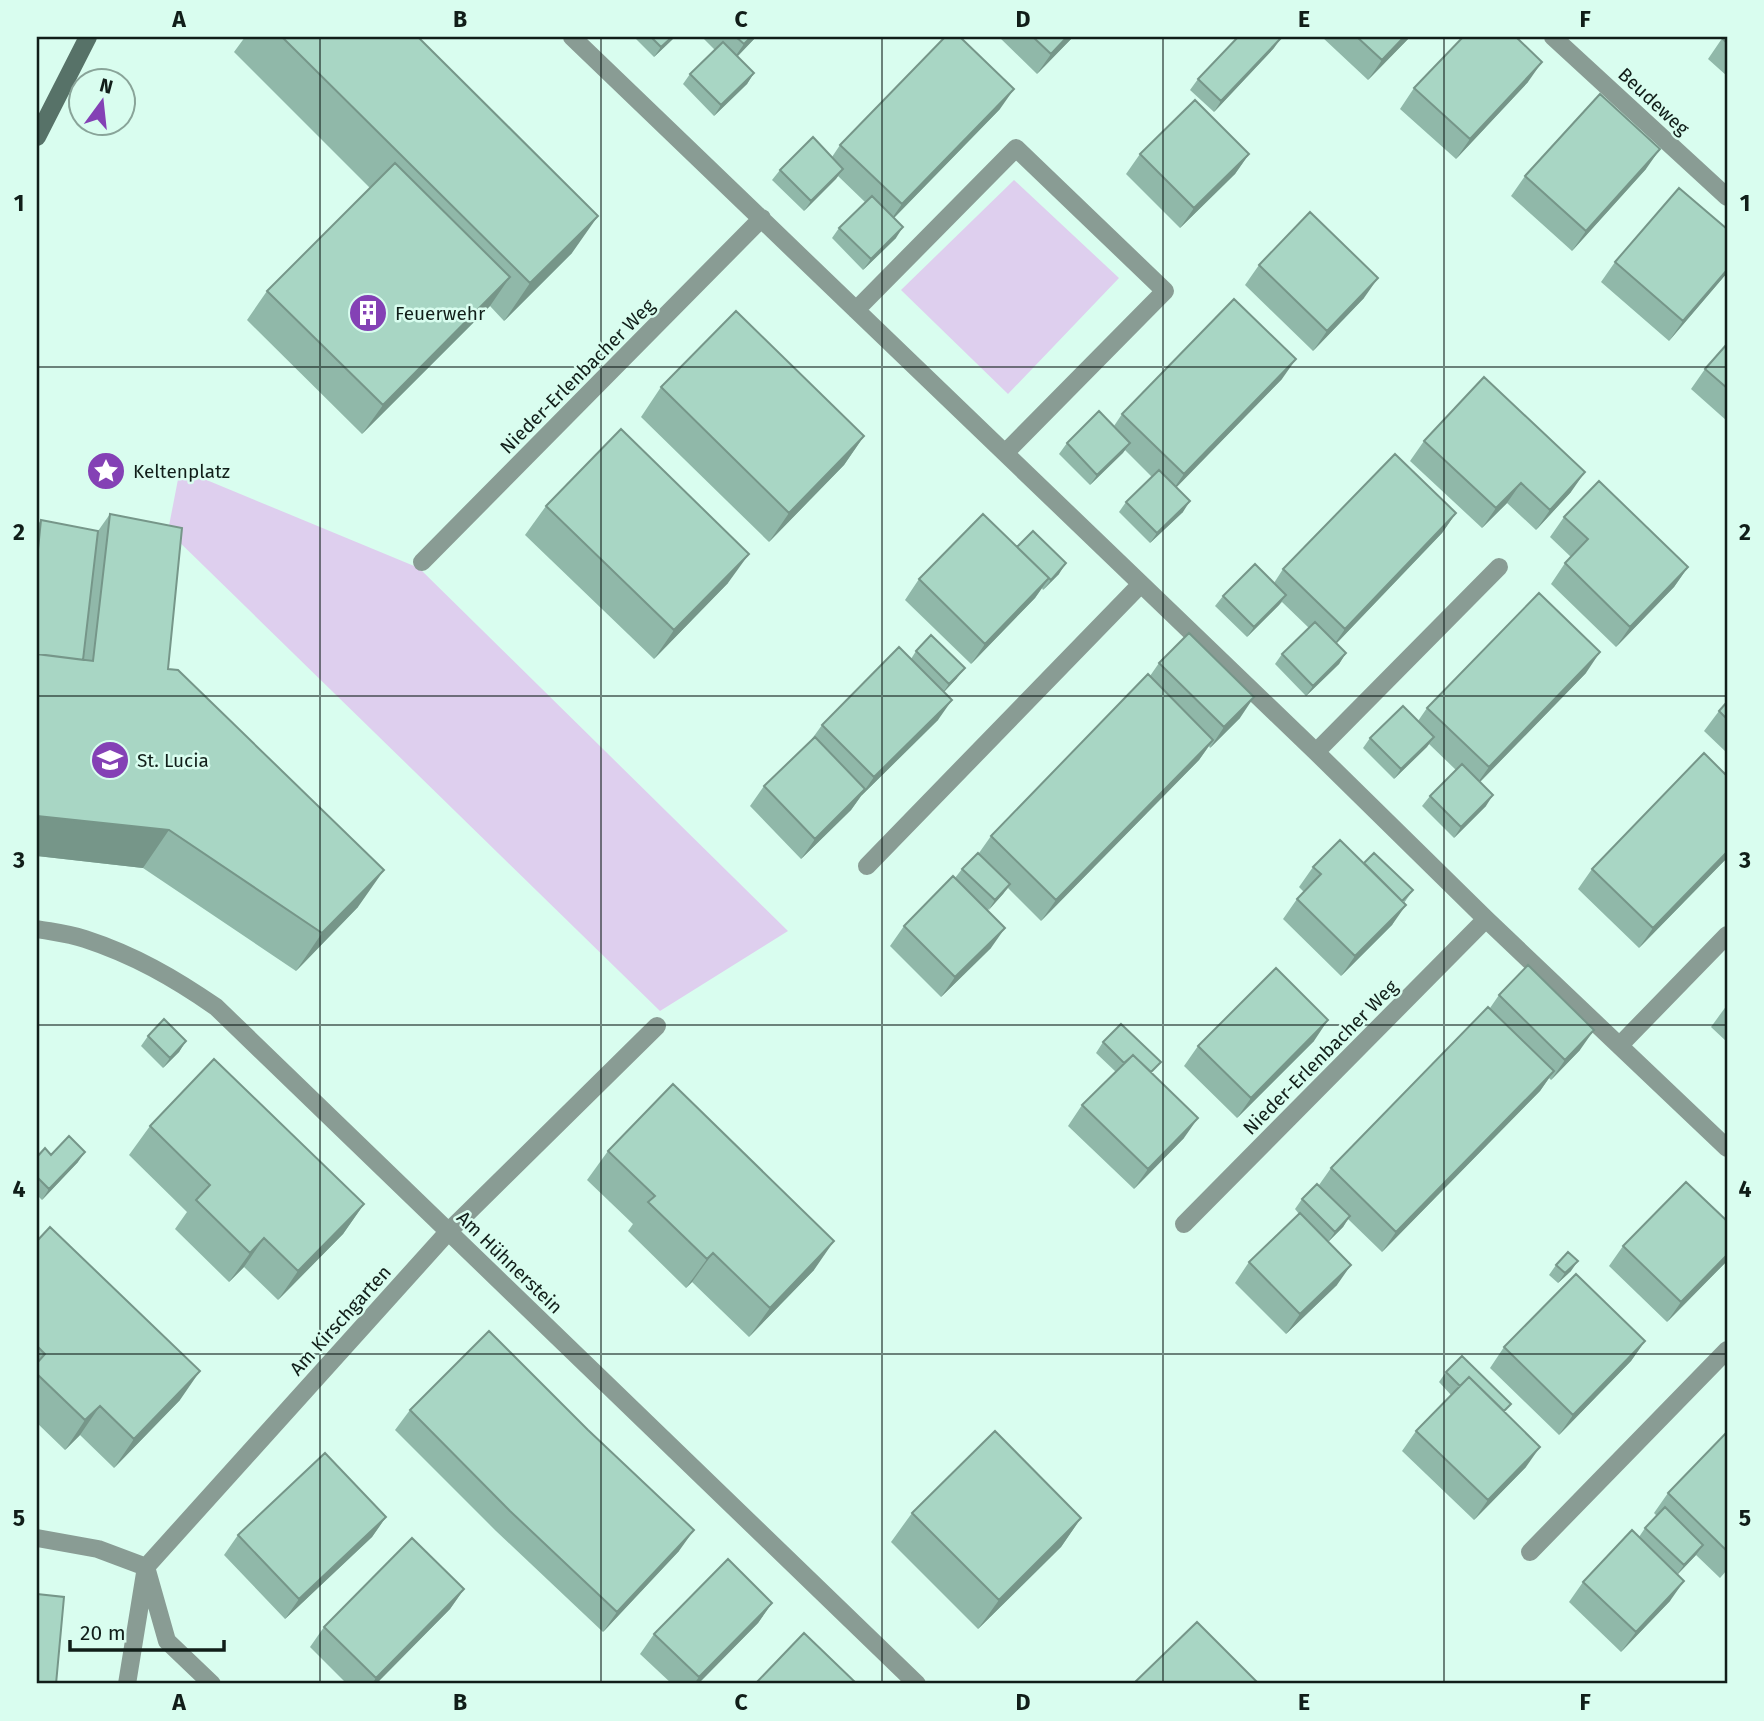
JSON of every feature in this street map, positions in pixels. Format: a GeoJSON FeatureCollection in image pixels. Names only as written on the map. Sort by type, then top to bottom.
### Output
{"type":"FeatureCollection","features":[{"type":"Feature","properties":{"kind":"street"},"geometry":{"type":"LineString","coordinates":[[37,137],[88,37]]}},
{"type":"Feature","properties":{"kind":"street"},"geometry":{"type":"LineString","coordinates":[[572,37],[1727,1148]]}},
{"type":"Feature","properties":{"kind":"street","name":"Beudeweg"},"geometry":{"type":"LineString","coordinates":[[1553,37],[1727,197]]}},
{"type":"Feature","properties":{"kind":"street"},"geometry":{"type":"LineString","coordinates":[[856,310],[1016,148],[1165,291],[1005,453]]}},
{"type":"Feature","properties":{"kind":"street","name":"Nieder-Erlenbacher Weg"},"geometry":{"type":"LineString","coordinates":[[422,562],[761,218]]}},
{"type":"Feature","properties":{"kind":"street"},"geometry":{"type":"LineString","coordinates":[[1316,752],[1499,567]]}},
{"type":"Feature","properties":{"kind":"street"},"geometry":{"type":"LineString","coordinates":[[867,866],[1140,585]]}},
{"type":"Feature","properties":{"kind":"street","name":"Nieder-Erlenbacher Weg"},"geometry":{"type":"LineString","coordinates":[[1184,1224],[1486,919]]}},
{"type":"Feature","properties":{"kind":"street","name":"Am Hühnerstein"},"geometry":{"type":"LineString","coordinates":[[37,929],[83,939],[135,958],[179,981],[216,1007],[917,1684]]}},
{"type":"Feature","properties":{"kind":"street"},"geometry":{"type":"LineString","coordinates":[[1620,1045],[1727,935]]}},
{"type":"Feature","properties":{"kind":"street","name":"Am Kirschgarten"},"geometry":{"type":"LineString","coordinates":[[146,1567],[448,1232],[657,1026]]}},
{"type":"Feature","properties":{"kind":"street"},"geometry":{"type":"LineString","coordinates":[[1530,1552],[1727,1350]]}},
{"type":"Feature","properties":{"kind":"street"},"geometry":{"type":"LineString","coordinates":[[37,1538],[98,1549],[146,1567]]}},
{"type":"Feature","properties":{"kind":"street"},"geometry":{"type":"LineString","coordinates":[[127,1684],[146,1567]]}},
{"type":"Feature","properties":{"kind":"street"},"geometry":{"type":"LineString","coordinates":[[146,1567],[167,1641],[212,1684]]}},
{"type":"Feature","properties":{"kind":"shaded area"},"geometry":{"type":"Polygon","coordinates":[[[1014,180],[1119,278],[1008,394],[901,290],[1014,180]]]}},
{"type":"Feature","properties":{"kind":"shaded area"},"geometry":{"type":"Polygon","coordinates":[[[180,469],[419,568],[788,931],[660,1011],[168,531],[180,469]]]}},
{"type":"Feature","properties":{"kind":"building"},"geometry":{"type":"Polygon","coordinates":[[[282,37],[418,37],[598,216],[530,283],[282,37]]]}},
{"type":"Feature","properties":{"kind":"building"},"geometry":{"type":"Polygon","coordinates":[[[651,37],[672,37],[661,47],[651,37]]]}},
{"type":"Feature","properties":{"kind":"building"},"geometry":{"type":"Polygon","coordinates":[[[736,37],[751,37],[744,44],[736,37]]]}},
{"type":"Feature","properties":{"kind":"building"},"geometry":{"type":"Polygon","coordinates":[[[945,37],[960,37],[1014,89],[902,204],[840,145],[945,37]]]}},
{"type":"Feature","properties":{"kind":"building"},"geometry":{"type":"Polygon","coordinates":[[[1033,37],[1067,37],[1051,54],[1033,37]]]}},
{"type":"Feature","properties":{"kind":"building"},"geometry":{"type":"Polygon","coordinates":[[[1238,37],[1281,38],[1221,101],[1198,79],[1238,37]]]}},
{"type":"Feature","properties":{"kind":"building"},"geometry":{"type":"Polygon","coordinates":[[[1357,37],[1404,37],[1382,60],[1357,37]]]}},
{"type":"Feature","properties":{"kind":"building"},"geometry":{"type":"Polygon","coordinates":[[[1463,37],[1516,37],[1542,62],[1470,139],[1414,88],[1463,37]]]}},
{"type":"Feature","properties":{"kind":"building"},"geometry":{"type":"Polygon","coordinates":[[[723,42],[754,73],[721,105],[690,74],[723,42]]]}},
{"type":"Feature","properties":{"kind":"building"},"geometry":{"type":"Polygon","coordinates":[[[1600,94],[1660,149],[1586,231],[1525,176],[1600,94]]]}},
{"type":"Feature","properties":{"kind":"building"},"geometry":{"type":"Polygon","coordinates":[[[1195,100],[1249,154],[1194,208],[1140,154],[1195,100]]]}},
{"type":"Feature","properties":{"kind":"building"},"geometry":{"type":"Polygon","coordinates":[[[813,137],[843,169],[811,201],[780,170],[813,137]]]}},
{"type":"Feature","properties":{"kind":"building","name":"Feuerwehr"},"geometry":{"type":"Polygon","coordinates":[[[395,163],[510,277],[383,405],[267,291],[395,163]]]}},
{"type":"Feature","properties":{"kind":"building"},"geometry":{"type":"Polygon","coordinates":[[[1679,188],[1727,229],[1727,270],[1683,321],[1615,262],[1679,188]]]}},
{"type":"Feature","properties":{"kind":"building"},"geometry":{"type":"Polygon","coordinates":[[[872,196],[903,227],[871,259],[839,228],[872,196]]]}},
{"type":"Feature","properties":{"kind":"building"},"geometry":{"type":"Polygon","coordinates":[[[1310,212],[1378,278],[1327,331],[1259,265],[1310,212]]]}},
{"type":"Feature","properties":{"kind":"building"},"geometry":{"type":"Polygon","coordinates":[[[1234,299],[1296,359],[1184,474],[1122,414],[1234,299]]]}},
{"type":"Feature","properties":{"kind":"building"},"geometry":{"type":"Polygon","coordinates":[[[736,311],[864,436],[789,513],[661,387],[736,311]]]}},
{"type":"Feature","properties":{"kind":"building"},"geometry":{"type":"Polygon","coordinates":[[[1727,344],[1727,388],[1705,369],[1727,344]]]}},
{"type":"Feature","properties":{"kind":"building"},"geometry":{"type":"Polygon","coordinates":[[[1484,377],[1585,472],[1550,510],[1521,483],[1496,508],[1424,441],[1484,377]]]}},
{"type":"Feature","properties":{"kind":"building"},"geometry":{"type":"Polygon","coordinates":[[[1099,411],[1130,443],[1097,475],[1067,443],[1099,411]]]}},
{"type":"Feature","properties":{"kind":"building"},"geometry":{"type":"Polygon","coordinates":[[[621,429],[749,554],[674,630],[546,506],[621,429]]]}},
{"type":"Feature","properties":{"kind":"building"},"geometry":{"type":"Polygon","coordinates":[[[1395,454],[1456,513],[1345,629],[1283,569],[1395,454]]]}},
{"type":"Feature","properties":{"kind":"building"},"geometry":{"type":"Polygon","coordinates":[[[1159,470],[1190,501],[1157,533],[1126,502],[1159,470]]]}},
{"type":"Feature","properties":{"kind":"building"},"geometry":{"type":"Polygon","coordinates":[[[1599,481],[1688,567],[1630,627],[1565,563],[1588,539],[1564,517],[1599,481]]]}},
{"type":"Feature","properties":{"kind":"building"},"geometry":{"type":"Polygon","coordinates":[[[110,514],[182,528],[168,669],[178,670],[384,870],[322,933],[169,830],[37,816],[37,654],[93,661],[110,514]]]}},
{"type":"Feature","properties":{"kind":"building"},"geometry":{"type":"Polygon","coordinates":[[[983,514],[1049,578],[985,644],[919,579],[983,514]]]}},
{"type":"Feature","properties":{"kind":"building"},"geometry":{"type":"Polygon","coordinates":[[[41,520],[98,531],[83,660],[37,654],[37,559],[41,520]]]}},
{"type":"Feature","properties":{"kind":"building"},"geometry":{"type":"Polygon","coordinates":[[[1033,531],[1066,563],[1051,580],[1017,547],[1033,531]]]}},
{"type":"Feature","properties":{"kind":"building"},"geometry":{"type":"Polygon","coordinates":[[[1255,564],[1286,595],[1254,627],[1223,596],[1255,564]]]}},
{"type":"Feature","properties":{"kind":"building"},"geometry":{"type":"Polygon","coordinates":[[[1539,593],[1600,652],[1489,767],[1427,708],[1539,593]]]}},
{"type":"Feature","properties":{"kind":"building"},"geometry":{"type":"Polygon","coordinates":[[[1315,622],[1346,653],[1313,686],[1282,654],[1315,622]]]}},
{"type":"Feature","properties":{"kind":"building"},"geometry":{"type":"Polygon","coordinates":[[[1189,633],[1254,697],[1224,727],[1159,663],[1189,633]]]}},
{"type":"Feature","properties":{"kind":"building"},"geometry":{"type":"Polygon","coordinates":[[[931,635],[965,668],[949,684],[916,651],[931,635]]]}},
{"type":"Feature","properties":{"kind":"building"},"geometry":{"type":"Polygon","coordinates":[[[899,647],[952,700],[874,777],[822,725],[899,647]]]}},
{"type":"Feature","properties":{"kind":"building"},"geometry":{"type":"Polygon","coordinates":[[[1148,674],[1213,740],[1056,900],[991,836],[1148,674]]]}},
{"type":"Feature","properties":{"kind":"building"},"geometry":{"type":"Polygon","coordinates":[[[1727,702],[1727,719],[1719,711],[1727,702]]]}},
{"type":"Feature","properties":{"kind":"building"},"geometry":{"type":"Polygon","coordinates":[[[1403,706],[1434,737],[1401,769],[1370,738],[1403,706]]]}},
{"type":"Feature","properties":{"kind":"building"},"geometry":{"type":"Polygon","coordinates":[[[815,737],[865,789],[815,839],[764,786],[815,737]]]}},
{"type":"Feature","properties":{"kind":"building"},"geometry":{"type":"Polygon","coordinates":[[[1704,753],[1727,776],[1727,852],[1653,928],[1592,869],[1704,753]]]}},
{"type":"Feature","properties":{"kind":"building"},"geometry":{"type":"Polygon","coordinates":[[[1462,764],[1493,795],[1461,827],[1430,796],[1462,764]]]}},
{"type":"Feature","properties":{"kind":"building"},"geometry":{"type":"Polygon","coordinates":[[[1340,840],[1406,905],[1355,956],[1297,899],[1321,874],[1313,867],[1340,840]]]}},
{"type":"Feature","properties":{"kind":"building"},"geometry":{"type":"Polygon","coordinates":[[[978,853],[1010,884],[995,900],[962,869],[978,853]]]}},
{"type":"Feature","properties":{"kind":"building"},"geometry":{"type":"Polygon","coordinates":[[[1374,853],[1413,890],[1402,901],[1364,863],[1374,853]]]}},
{"type":"Feature","properties":{"kind":"building"},"geometry":{"type":"Polygon","coordinates":[[[953,876],[1005,928],[955,977],[904,926],[953,876]]]}},
{"type":"Feature","properties":{"kind":"building"},"geometry":{"type":"Polygon","coordinates":[[[1528,965],[1594,1030],[1565,1060],[1499,995],[1528,965]]]}},
{"type":"Feature","properties":{"kind":"building"},"geometry":{"type":"Polygon","coordinates":[[[1276,968],[1328,1020],[1251,1098],[1198,1046],[1276,968]]]}},
{"type":"Feature","properties":{"kind":"building"},"geometry":{"type":"Polygon","coordinates":[[[1488,1007],[1554,1071],[1396,1232],[1331,1168],[1488,1007]]]}},
{"type":"Feature","properties":{"kind":"building"},"geometry":{"type":"Polygon","coordinates":[[[164,1019],[186,1041],[170,1058],[148,1036],[164,1019]]]}},
{"type":"Feature","properties":{"kind":"building"},"geometry":{"type":"Polygon","coordinates":[[[1121,1024],[1161,1062],[1151,1072],[1133,1055],[1124,1063],[1103,1042],[1121,1024]]]}},
{"type":"Feature","properties":{"kind":"building"},"geometry":{"type":"Polygon","coordinates":[[[1133,1055],[1198,1118],[1148,1169],[1082,1105],[1133,1055]]]}},
{"type":"Feature","properties":{"kind":"building"},"geometry":{"type":"Polygon","coordinates":[[[214,1059],[364,1204],[298,1271],[264,1238],[250,1253],[196,1200],[210,1185],[150,1126],[214,1059]]]}},
{"type":"Feature","properties":{"kind":"building"},"geometry":{"type":"Polygon","coordinates":[[[673,1084],[834,1241],[770,1308],[713,1253],[707,1259],[648,1202],[655,1196],[608,1151],[673,1084]]]}},
{"type":"Feature","properties":{"kind":"building"},"geometry":{"type":"Polygon","coordinates":[[[69,1136],[85,1152],[49,1189],[37,1177],[37,1157],[45,1148],[51,1155],[69,1136]]]}},
{"type":"Feature","properties":{"kind":"building"},"geometry":{"type":"Polygon","coordinates":[[[1686,1182],[1727,1221],[1727,1255],[1681,1302],[1623,1246],[1686,1182]]]}},
{"type":"Feature","properties":{"kind":"building"},"geometry":{"type":"Polygon","coordinates":[[[1317,1184],[1350,1216],[1335,1232],[1302,1199],[1317,1184]]]}},
{"type":"Feature","properties":{"kind":"building"},"geometry":{"type":"Polygon","coordinates":[[[1300,1213],[1351,1265],[1300,1314],[1249,1262],[1300,1213]]]}},
{"type":"Feature","properties":{"kind":"building"},"geometry":{"type":"Polygon","coordinates":[[[50,1227],[200,1371],[134,1439],[100,1406],[85,1420],[37,1374],[37,1363],[45,1354],[37,1346],[37,1241],[50,1227]]]}},
{"type":"Feature","properties":{"kind":"building"},"geometry":{"type":"Polygon","coordinates":[[[1568,1252],[1578,1261],[1565,1273],[1556,1265],[1568,1252]]]}},
{"type":"Feature","properties":{"kind":"building"},"geometry":{"type":"Polygon","coordinates":[[[1576,1274],[1645,1341],[1573,1415],[1504,1347],[1576,1274]]]}},
{"type":"Feature","properties":{"kind":"building"},"geometry":{"type":"Polygon","coordinates":[[[489,1331],[694,1530],[617,1612],[510,1511],[410,1410],[489,1331]]]}},
{"type":"Feature","properties":{"kind":"building"},"geometry":{"type":"Polygon","coordinates":[[[1462,1356],[1511,1404],[1504,1411],[1469,1377],[1460,1386],[1446,1372],[1462,1356]]]}},
{"type":"Feature","properties":{"kind":"building"},"geometry":{"type":"Polygon","coordinates":[[[1469,1377],[1540,1447],[1488,1500],[1416,1431],[1469,1377]]]}},
{"type":"Feature","properties":{"kind":"building"},"geometry":{"type":"Polygon","coordinates":[[[995,1431],[1081,1518],[999,1600],[912,1513],[995,1431]]]}},
{"type":"Feature","properties":{"kind":"building"},"geometry":{"type":"Polygon","coordinates":[[[1727,1432],[1727,1551],[1668,1493],[1727,1432]]]}},
{"type":"Feature","properties":{"kind":"building"},"geometry":{"type":"Polygon","coordinates":[[[325,1453],[386,1517],[299,1599],[238,1535],[325,1453]]]}},
{"type":"Feature","properties":{"kind":"building"},"geometry":{"type":"Polygon","coordinates":[[[1665,1507],[1703,1545],[1684,1565],[1645,1528],[1665,1507]]]}},
{"type":"Feature","properties":{"kind":"building"},"geometry":{"type":"Polygon","coordinates":[[[1632,1530],[1684,1581],[1636,1632],[1583,1582],[1632,1530]]]}},
{"type":"Feature","properties":{"kind":"building"},"geometry":{"type":"Polygon","coordinates":[[[412,1538],[464,1589],[376,1678],[324,1627],[412,1538]]]}},
{"type":"Feature","properties":{"kind":"building"},"geometry":{"type":"Polygon","coordinates":[[[728,1559],[772,1603],[699,1677],[654,1634],[728,1559]]]}},
{"type":"Feature","properties":{"kind":"building"},"geometry":{"type":"Polygon","coordinates":[[[37,1594],[64,1597],[56,1684],[37,1684],[37,1594]]]}},
{"type":"Feature","properties":{"kind":"building"},"geometry":{"type":"Polygon","coordinates":[[[1197,1622],[1259,1684],[1133,1684],[1197,1622]]]}},
{"type":"Feature","properties":{"kind":"building"},"geometry":{"type":"Polygon","coordinates":[[[804,1633],[857,1684],[755,1684],[804,1633]]]}},
{"type":"Feature","properties":{"kind":"place","name":"Feuerwehr"},"geometry":{"type":"Point","coordinates":[368,313]}},
{"type":"Feature","properties":{"kind":"place","name":"Keltenplatz"},"geometry":{"type":"Point","coordinates":[106,471]}},
{"type":"Feature","properties":{"kind":"place","name":"St. Lucia"},"geometry":{"type":"Point","coordinates":[110,760]}}]}
